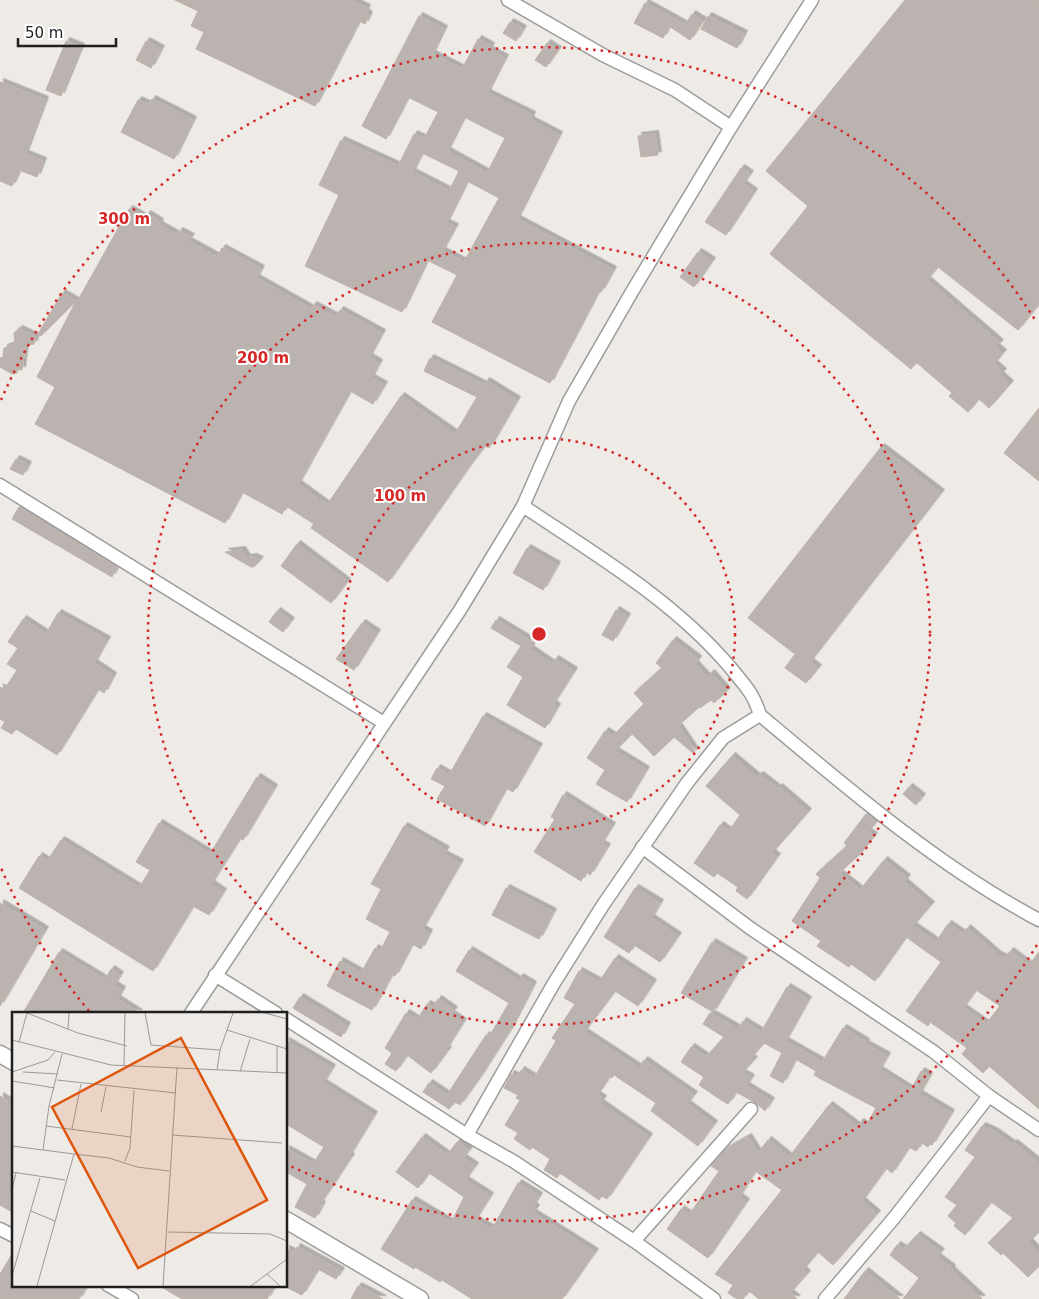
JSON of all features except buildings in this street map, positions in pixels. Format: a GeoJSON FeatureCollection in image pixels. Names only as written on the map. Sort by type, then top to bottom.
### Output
{"type":"FeatureCollection","features":[{"type":"Feature","properties":{"kind":"street"},"geometry":{"type":"LineString","coordinates":[[508,0],[603,55],[675,90],[731,127]]}},
{"type":"Feature","properties":{"kind":"street"},"geometry":{"type":"LineString","coordinates":[[192,1012],[460,610],[523,506],[569,401],[731,127],[812,0]]}},
{"type":"Feature","properties":{"kind":"street"},"geometry":{"type":"LineString","coordinates":[[0,485],[384,723]]}},
{"type":"Feature","properties":{"kind":"street"},"geometry":{"type":"LineString","coordinates":[[523,506],[636,581],[706,639],[755,697],[760,715],[852,792],[996,898],[1039,920]]}},
{"type":"Feature","properties":{"kind":"street"},"geometry":{"type":"LineString","coordinates":[[467,1135],[554,983],[686,782],[723,738],[760,715]]}},
{"type":"Feature","properties":{"kind":"street"},"geometry":{"type":"LineString","coordinates":[[642,847],[750,928],[934,1052],[989,1096],[1039,1130]]}},
{"type":"Feature","properties":{"kind":"street"},"geometry":{"type":"LineString","coordinates":[[215,975],[274,1012]]}},
{"type":"Feature","properties":{"kind":"street"},"geometry":{"type":"LineString","coordinates":[[288,1021],[467,1135],[514,1161],[634,1241],[714,1299]]}},
{"type":"Feature","properties":{"kind":"street"},"geometry":{"type":"LineString","coordinates":[[0,1054],[12,1061]]}},
{"type":"Feature","properties":{"kind":"street"},"geometry":{"type":"LineString","coordinates":[[825,1299],[894,1218],[989,1096]]}},
{"type":"Feature","properties":{"kind":"street"},"geometry":{"type":"LineString","coordinates":[[634,1241],[751,1109]]}},
{"type":"Feature","properties":{"kind":"street"},"geometry":{"type":"LineString","coordinates":[[288,1221],[420,1299]]}},
{"type":"Feature","properties":{"kind":"street"},"geometry":{"type":"LineString","coordinates":[[0,1229],[12,1235]]}},
{"type":"Feature","properties":{"kind":"street"},"geometry":{"type":"LineString","coordinates":[[110,1286],[132,1299]]}}]}
